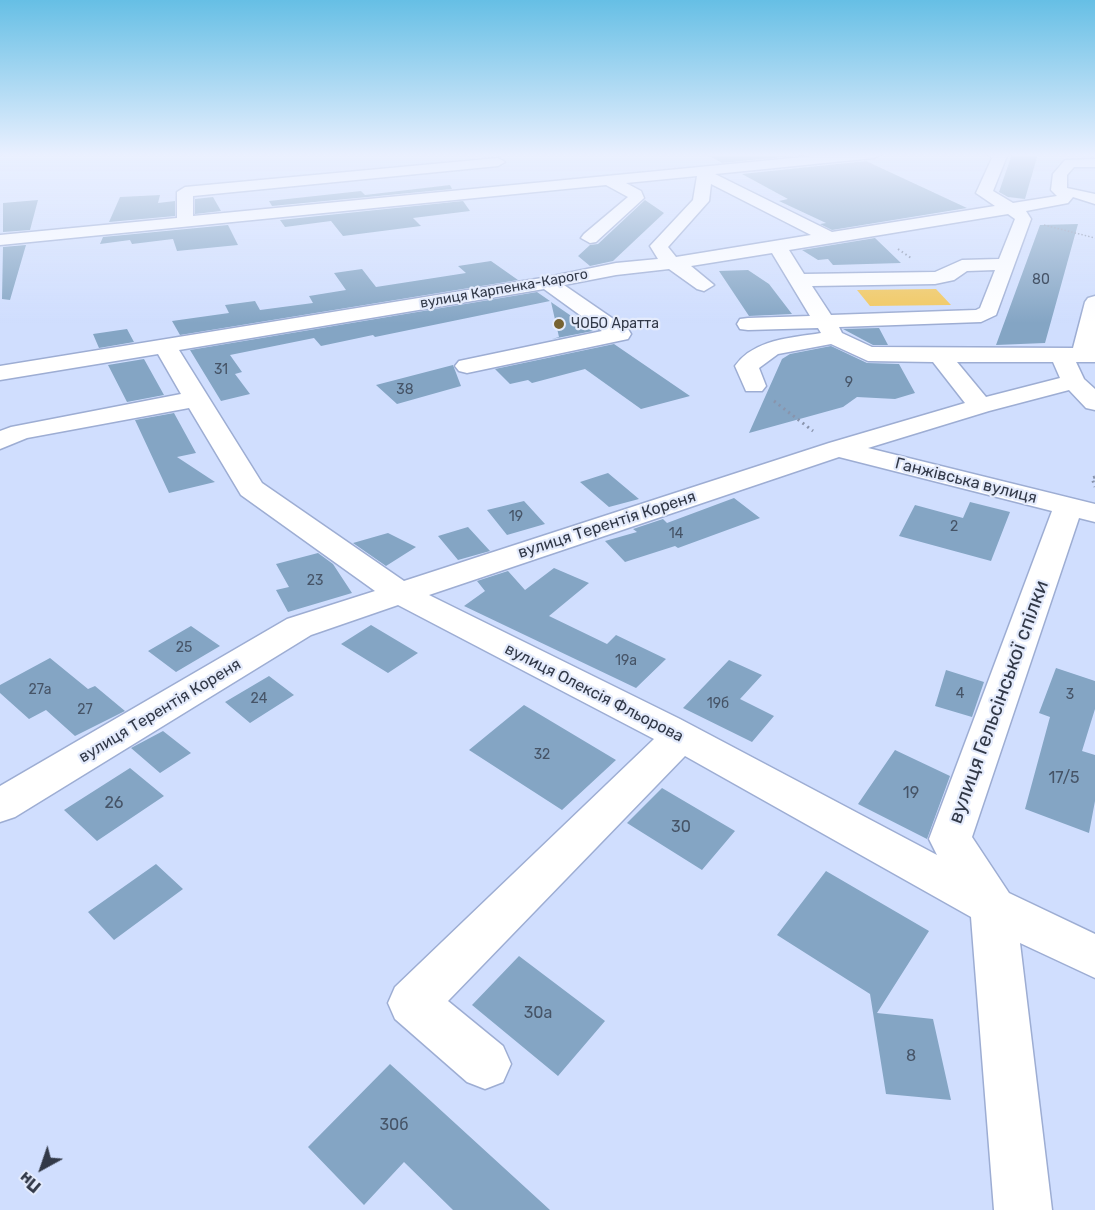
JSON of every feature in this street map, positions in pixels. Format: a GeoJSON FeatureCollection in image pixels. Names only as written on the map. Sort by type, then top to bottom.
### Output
{"type":"FeatureCollection","features":[{"type":"Feature","properties":{"kind":"street"},"geometry":{"type":"LineString","coordinates":[[185,210],[185,223]]}},
{"type":"Feature","properties":{"kind":"street"},"geometry":{"type":"LineString","coordinates":[[0,240],[312,210]]}},
{"type":"Feature","properties":{"kind":"street"},"geometry":{"type":"LineString","coordinates":[[590,238],[622,210]]}},
{"type":"Feature","properties":{"kind":"street"},"geometry":{"type":"LineString","coordinates":[[692,210],[659,246],[673,263],[704,285]]}},
{"type":"Feature","properties":{"kind":"street"},"geometry":{"type":"LineString","coordinates":[[780,210],[828,237]]}},
{"type":"Feature","properties":{"kind":"street"},"geometry":{"type":"LineString","coordinates":[[748,324],[830,329],[981,316],[989,311],[1006,264],[1016,214],[1011,210]]}},
{"type":"Feature","properties":{"kind":"street","name":"вулиця Карпенка-Карого"},"geometry":{"type":"LineString","coordinates":[[0,373],[548,283],[616,269],[673,263],[828,237],[1016,214],[1028,210]]}},
{"type":"Feature","properties":{"kind":"street"},"geometry":{"type":"LineString","coordinates":[[778,247],[830,329],[868,354],[1080,355]]}},
{"type":"Feature","properties":{"kind":"street"},"geometry":{"type":"LineString","coordinates":[[915,263],[953,270],[972,265],[1006,264]]}},
{"type":"Feature","properties":{"kind":"street"},"geometry":{"type":"LineString","coordinates":[[798,280],[935,278],[947,276],[953,270]]}},
{"type":"Feature","properties":{"kind":"street"},"geometry":{"type":"LineString","coordinates":[[467,366],[620,334],[548,283]]}},
{"type":"Feature","properties":{"kind":"street"},"geometry":{"type":"LineString","coordinates":[[1095,302],[1074,382],[1095,403]]}},
{"type":"Feature","properties":{"kind":"street"},"geometry":{"type":"LineString","coordinates":[[754,386],[747,366],[771,348],[830,329]]}},
{"type":"Feature","properties":{"kind":"street","name":"вулиця Олексія Фльорова"},"geometry":{"type":"LineString","coordinates":[[166,346],[251,489],[399,594],[680,736],[993,907],[1095,957]]}},
{"type":"Feature","properties":{"kind":"street"},"geometry":{"type":"LineString","coordinates":[[940,355],[980,406]]}},
{"type":"Feature","properties":{"kind":"street","name":"вулиця Терентія Кореня"},"geometry":{"type":"LineString","coordinates":[[0,806],[299,627],[838,449],[980,406],[1074,382]]}},
{"type":"Feature","properties":{"kind":"street"},"geometry":{"type":"LineString","coordinates":[[0,441],[20,432],[196,399]]}},
{"type":"Feature","properties":{"kind":"street","name":"Ганжівська вулиця"},"geometry":{"type":"LineString","coordinates":[[838,449],[1088,496]]}},
{"type":"Feature","properties":{"kind":"street","name":"вулиця Гельсінської спілки"},"geometry":{"type":"LineString","coordinates":[[1023,1210],[993,907],[950,839],[1088,496]]}},
{"type":"Feature","properties":{"kind":"street"},"geometry":{"type":"LineString","coordinates":[[485,1064],[413,1003],[680,736]]}},
{"type":"Feature","properties":{"kind":"path"},"geometry":{"type":"LineString","coordinates":[[1016,214],[1095,238]]}},
{"type":"Feature","properties":{"kind":"path"},"geometry":{"type":"LineString","coordinates":[[754,386],[838,449]]}},
{"type":"Feature","properties":{"kind":"shaded area"},"geometry":{"type":"Polygon","coordinates":[[[936,289],[951,305],[870,306],[857,290],[936,289]]]}},
{"type":"Feature","properties":{"kind":"building"},"geometry":{"type":"Polygon","coordinates":[[[3,210],[35,210],[30,230],[3,232],[3,210]]]}},
{"type":"Feature","properties":{"kind":"building"},"geometry":{"type":"Polygon","coordinates":[[[114,210],[175,210],[175,216],[109,222],[114,210]]]}},
{"type":"Feature","properties":{"kind":"building"},"geometry":{"type":"Polygon","coordinates":[[[195,210],[221,211],[195,214],[195,210]]]}},
{"type":"Feature","properties":{"kind":"building"},"geometry":{"type":"Polygon","coordinates":[[[372,210],[470,211],[413,218],[421,226],[343,236],[331,221],[285,227],[280,220],[372,210]]]}},
{"type":"Feature","properties":{"kind":"building"},"geometry":{"type":"Polygon","coordinates":[[[634,210],[660,210],[664,213],[613,261],[590,266],[578,256],[590,245],[598,244],[634,210]]]}},
{"type":"Feature","properties":{"kind":"building"},"geometry":{"type":"Polygon","coordinates":[[[799,210],[952,210],[832,230],[820,224],[826,223],[799,210]]]}},
{"type":"Feature","properties":{"kind":"building"},"geometry":{"type":"Polygon","coordinates":[[[1078,224],[1045,343],[996,345],[1040,225],[1078,224]]]}},
{"type":"Feature","properties":{"kind":"building"},"geometry":{"type":"Polygon","coordinates":[[[228,225],[238,245],[177,251],[173,239],[132,244],[130,240],[100,244],[103,237],[228,225]]]}},
{"type":"Feature","properties":{"kind":"building"},"geometry":{"type":"Polygon","coordinates":[[[875,238],[901,263],[833,265],[828,259],[818,260],[802,250],[875,238]]]}},
{"type":"Feature","properties":{"kind":"building"},"geometry":{"type":"Polygon","coordinates":[[[26,245],[10,300],[2,299],[3,247],[26,245]]]}},
{"type":"Feature","properties":{"kind":"building"},"geometry":{"type":"Polygon","coordinates":[[[491,261],[518,280],[180,335],[172,321],[229,313],[225,305],[255,301],[260,310],[313,303],[309,296],[346,290],[334,273],[362,269],[376,287],[466,273],[458,266],[491,261]]]}},
{"type":"Feature","properties":{"kind":"building"},"geometry":{"type":"Polygon","coordinates":[[[748,270],[769,284],[792,314],[749,316],[719,271],[748,270]]]}},
{"type":"Feature","properties":{"kind":"building"},"geometry":{"type":"Polygon","coordinates":[[[537,292],[550,301],[375,337],[373,335],[321,346],[314,338],[230,355],[242,372],[235,374],[250,394],[221,401],[190,350],[537,292]]]}},
{"type":"Feature","properties":{"kind":"building"},"geometry":{"type":"Polygon","coordinates":[[[551,302],[593,331],[552,339],[559,337],[551,302]]]}},
{"type":"Feature","properties":{"kind":"building"},"geometry":{"type":"Polygon","coordinates":[[[879,328],[888,345],[873,345],[843,329],[879,328]]]}},
{"type":"Feature","properties":{"kind":"building"},"geometry":{"type":"Polygon","coordinates":[[[127,329],[134,342],[99,348],[93,334],[127,329]]]}},
{"type":"Feature","properties":{"kind":"building"},"geometry":{"type":"Polygon","coordinates":[[[614,344],[690,396],[641,409],[585,369],[532,383],[528,380],[510,384],[495,369],[614,344]]]}},
{"type":"Feature","properties":{"kind":"building"},"geometry":{"type":"Polygon","coordinates":[[[831,346],[867,363],[899,364],[915,393],[895,399],[857,397],[843,407],[749,433],[782,359],[790,354],[831,346]]]}},
{"type":"Feature","properties":{"kind":"building"},"geometry":{"type":"Polygon","coordinates":[[[144,359],[164,395],[127,402],[108,365],[144,359]]]}},
{"type":"Feature","properties":{"kind":"building"},"geometry":{"type":"Polygon","coordinates":[[[453,365],[461,386],[397,404],[376,385],[453,365]]]}},
{"type":"Feature","properties":{"kind":"building"},"geometry":{"type":"Polygon","coordinates":[[[174,413],[196,453],[177,457],[215,482],[169,493],[135,420],[174,413]]]}},
{"type":"Feature","properties":{"kind":"building"},"geometry":{"type":"Polygon","coordinates":[[[608,473],[639,499],[609,507],[580,482],[608,473]]]}},
{"type":"Feature","properties":{"kind":"building"},"geometry":{"type":"Polygon","coordinates":[[[734,498],[760,518],[678,548],[675,546],[625,562],[605,541],[637,532],[633,529],[663,519],[667,523],[734,498]]]}},
{"type":"Feature","properties":{"kind":"building"},"geometry":{"type":"Polygon","coordinates":[[[524,501],[545,524],[507,535],[487,510],[524,501]]]}},
{"type":"Feature","properties":{"kind":"building"},"geometry":{"type":"Polygon","coordinates":[[[970,502],[1010,512],[991,561],[899,536],[915,505],[963,518],[970,502]]]}},
{"type":"Feature","properties":{"kind":"building"},"geometry":{"type":"Polygon","coordinates":[[[468,527],[490,551],[458,560],[438,536],[468,527]]]}},
{"type":"Feature","properties":{"kind":"building"},"geometry":{"type":"Polygon","coordinates":[[[388,533],[416,547],[386,566],[353,543],[388,533]]]}},
{"type":"Feature","properties":{"kind":"building"},"geometry":{"type":"Polygon","coordinates":[[[318,553],[333,564],[352,593],[288,612],[276,590],[289,587],[276,564],[318,553]]]}},
{"type":"Feature","properties":{"kind":"building"},"geometry":{"type":"Polygon","coordinates":[[[554,568],[589,583],[549,616],[607,644],[616,635],[666,659],[636,688],[464,606],[485,591],[477,581],[508,571],[525,590],[554,568]]]}},
{"type":"Feature","properties":{"kind":"building"},"geometry":{"type":"Polygon","coordinates":[[[371,625],[418,653],[388,673],[341,644],[371,625]]]}},
{"type":"Feature","properties":{"kind":"building"},"geometry":{"type":"Polygon","coordinates":[[[191,626],[220,646],[176,672],[148,651],[191,626]]]}},
{"type":"Feature","properties":{"kind":"building"},"geometry":{"type":"Polygon","coordinates":[[[50,658],[88,689],[95,686],[125,711],[75,736],[46,710],[29,719],[0,693],[0,685],[50,658]]]}},
{"type":"Feature","properties":{"kind":"building"},"geometry":{"type":"Polygon","coordinates":[[[729,660],[762,675],[740,699],[774,716],[752,742],[683,708],[729,660]]]}},
{"type":"Feature","properties":{"kind":"building"},"geometry":{"type":"Polygon","coordinates":[[[1056,668],[1095,681],[1095,709],[1082,751],[1095,755],[1095,801],[1089,833],[1025,809],[1050,717],[1039,713],[1056,668]]]}},
{"type":"Feature","properties":{"kind":"building"},"geometry":{"type":"Polygon","coordinates":[[[946,670],[984,682],[972,717],[935,706],[946,670]]]}},
{"type":"Feature","properties":{"kind":"building"},"geometry":{"type":"Polygon","coordinates":[[[269,676],[294,695],[250,723],[225,702],[269,676]]]}},
{"type":"Feature","properties":{"kind":"building"},"geometry":{"type":"Polygon","coordinates":[[[524,705],[616,760],[562,810],[469,750],[524,705]]]}},
{"type":"Feature","properties":{"kind":"building"},"geometry":{"type":"Polygon","coordinates":[[[163,731],[191,753],[160,773],[131,748],[163,731]]]}},
{"type":"Feature","properties":{"kind":"building"},"geometry":{"type":"Polygon","coordinates":[[[895,750],[950,776],[927,839],[858,804],[895,750]]]}},
{"type":"Feature","properties":{"kind":"building"},"geometry":{"type":"Polygon","coordinates":[[[130,768],[164,796],[97,841],[64,810],[130,768]]]}},
{"type":"Feature","properties":{"kind":"building"},"geometry":{"type":"Polygon","coordinates":[[[662,788],[735,831],[702,870],[627,823],[662,788]]]}},
{"type":"Feature","properties":{"kind":"building"},"geometry":{"type":"Polygon","coordinates":[[[156,864],[183,889],[114,940],[88,912],[156,864]]]}},
{"type":"Feature","properties":{"kind":"building"},"geometry":{"type":"Polygon","coordinates":[[[826,871],[929,931],[877,1013],[933,1019],[951,1100],[886,1094],[870,994],[777,935],[826,871]]]}},
{"type":"Feature","properties":{"kind":"building"},"geometry":{"type":"Polygon","coordinates":[[[519,956],[605,1021],[558,1076],[472,1005],[519,956]]]}},
{"type":"Feature","properties":{"kind":"building"},"geometry":{"type":"Polygon","coordinates":[[[390,1064],[550,1210],[453,1210],[404,1162],[364,1205],[308,1147],[390,1064]]]}},
{"type":"Feature","properties":{"kind":"place","name":"ЧОБО Аратта"},"geometry":{"type":"Point","coordinates":[559,324]}}]}
